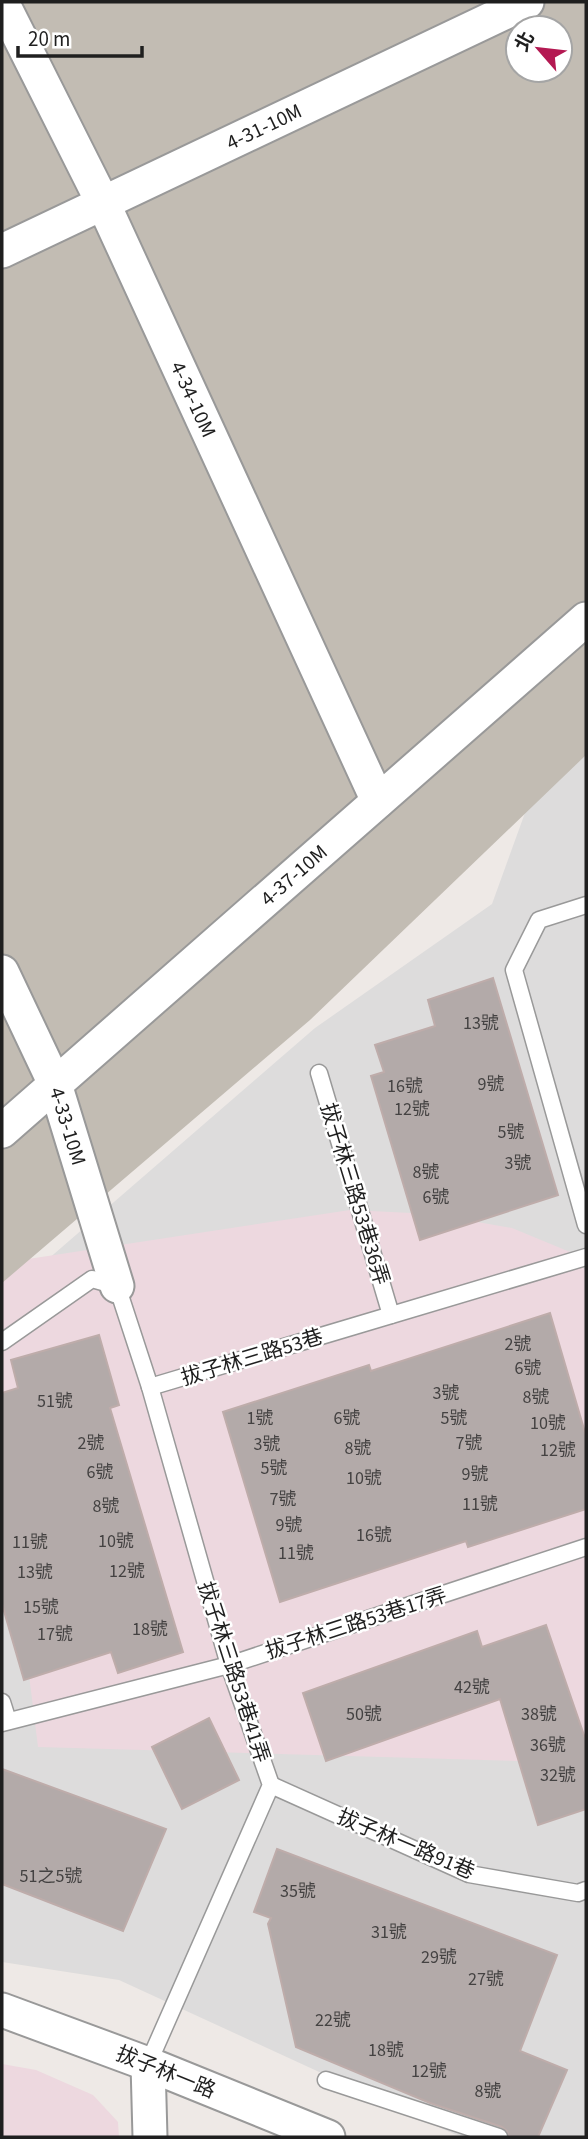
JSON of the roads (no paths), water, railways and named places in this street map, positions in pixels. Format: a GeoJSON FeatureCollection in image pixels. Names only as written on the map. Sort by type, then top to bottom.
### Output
{"type":"FeatureCollection","features":[{"type":"Feature","properties":{"kind":"street","name":"4-34-10M"},"geometry":{"type":"LineString","coordinates":[[2,2],[104,205],[378,801]]}},
{"type":"Feature","properties":{"kind":"street","name":"4-31-10M"},"geometry":{"type":"LineString","coordinates":[[2,251],[104,205],[527,2]]}},
{"type":"Feature","properties":{"kind":"street","name":"4-37-10M"},"geometry":{"type":"LineString","coordinates":[[2,1131],[586,619]]}},
{"type":"Feature","properties":{"kind":"street","name":"4-33-10M"},"geometry":{"type":"LineString","coordinates":[[2,972],[55,1084],[117,1286]]}},
{"type":"Feature","properties":{"kind":"street","name":"拔子林一路"},"geometry":{"type":"LineString","coordinates":[[2,2010],[148,2064],[328,2137]]}},
{"type":"Feature","properties":{"kind":"street"},"geometry":{"type":"LineString","coordinates":[[148,2064],[150,2137]]}},
{"type":"Feature","properties":{"kind":"lane"},"geometry":{"type":"LineString","coordinates":[[586,905],[539,920],[513,970],[586,1225]]}},
{"type":"Feature","properties":{"kind":"lane","name":"拔子林三路53巷36弄"},"geometry":{"type":"LineString","coordinates":[[319,1073],[390,1315]]}},
{"type":"Feature","properties":{"kind":"lane","name":"拔子林三路53巷"},"geometry":{"type":"LineString","coordinates":[[150,1387],[586,1257]]}},
{"type":"Feature","properties":{"kind":"lane"},"geometry":{"type":"LineString","coordinates":[[2,1342],[92,1279],[117,1286],[150,1387]]}},
{"type":"Feature","properties":{"kind":"lane","name":"拔子林三路53巷41弄"},"geometry":{"type":"LineString","coordinates":[[148,2064],[271,1785],[229,1665],[150,1387]]}},
{"type":"Feature","properties":{"kind":"lane","name":"拔子林三路53巷17弄"},"geometry":{"type":"LineString","coordinates":[[5,1722],[229,1665],[586,1547]]}},
{"type":"Feature","properties":{"kind":"lane"},"geometry":{"type":"LineString","coordinates":[[2,1702],[5,1722]]}},
{"type":"Feature","properties":{"kind":"lane","name":"拔子林一路91巷"},"geometry":{"type":"LineString","coordinates":[[271,1785],[469,1874],[578,1893],[586,1890]]}},
{"type":"Feature","properties":{"kind":"lane"},"geometry":{"type":"LineString","coordinates":[[326,2080],[499,2137]]}}]}
